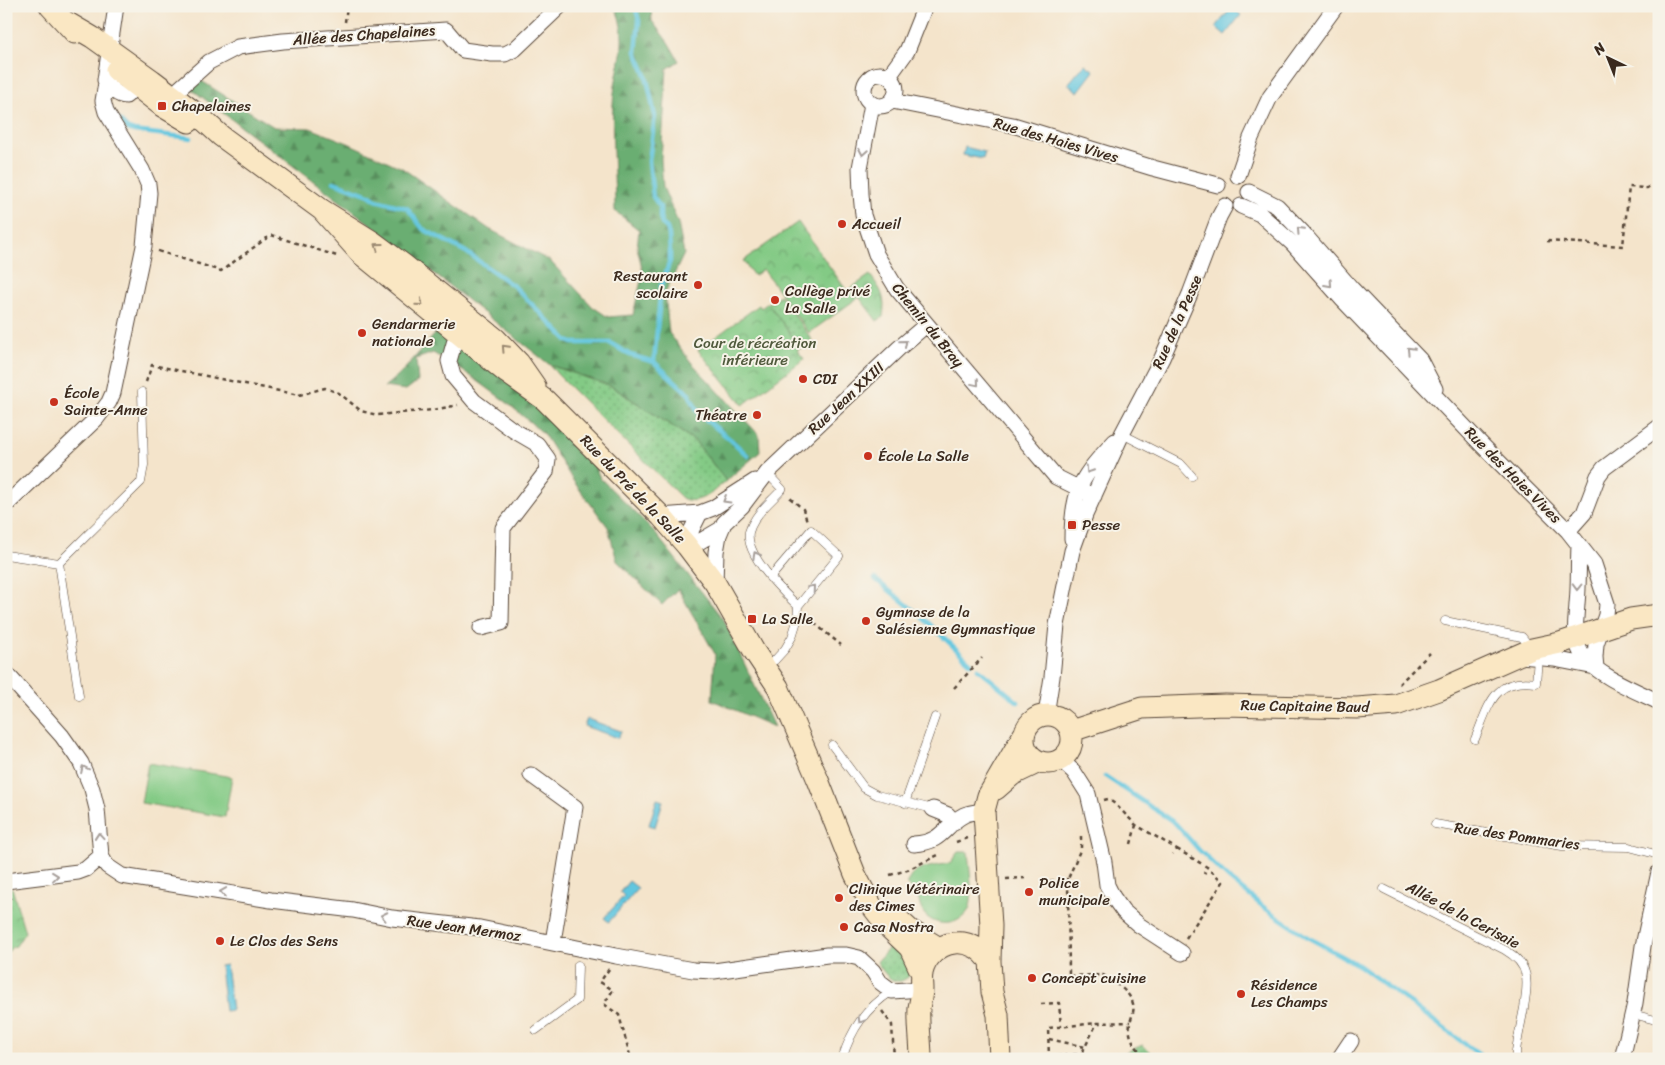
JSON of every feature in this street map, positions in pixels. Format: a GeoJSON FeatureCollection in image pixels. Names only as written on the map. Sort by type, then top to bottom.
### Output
{"type":"FeatureCollection","features":[{"type":"Feature","properties":{"kind":"main road","name":"Rue du Pré de la Salle"},"geometry":{"type":"LineString","coordinates":[[50,6],[108,65],[130,82],[198,115],[221,136],[322,210],[360,253],[465,326],[507,373],[545,400],[661,516],[687,546],[715,583],[754,651],[778,687],[818,780],[844,847],[871,905],[888,927],[910,948],[922,982],[928,1007],[930,1059]]}},
{"type":"Feature","properties":{"kind":"main road","name":"Rue du Pré de la Salle"},"geometry":{"type":"LineString","coordinates":[[715,583],[739,604],[752,619],[775,660],[778,672],[778,687]]}},
{"type":"Feature","properties":{"kind":"main road","name":"Rue Capitaine Baud"},"geometry":{"type":"LineString","coordinates":[[1071,731],[1142,708],[1225,705],[1357,708],[1396,705],[1529,654],[1557,635],[1575,632],[1636,607],[1659,605]]}},
{"type":"Feature","properties":{"kind":"main road","name":"Rue Capitaine Baud"},"geometry":{"type":"LineString","coordinates":[[1604,621],[1659,615]]}},
{"type":"Feature","properties":{"kind":"main road"},"geometry":{"type":"LineString","coordinates":[[1000,1059],[998,1015],[992,992],[990,961],[991,926],[986,804],[1029,724],[1036,718],[1046,715],[1056,716],[1066,722],[1071,731],[1072,742],[1069,752],[1061,760],[1050,764],[1039,762],[1029,754],[1024,745],[1024,734]]}},
{"type":"Feature","properties":{"kind":"main road"},"geometry":{"type":"LineString","coordinates":[[986,804],[1012,776],[1039,762]]}},
{"type":"Feature","properties":{"kind":"main road","name":"Rue du Pré de la Salle"},"geometry":{"type":"LineString","coordinates":[[818,780],[841,813],[859,850],[866,872],[879,900],[910,930],[939,948]]}},
{"type":"Feature","properties":{"kind":"main road"},"geometry":{"type":"LineString","coordinates":[[964,943],[978,922],[989,897]]}},
{"type":"Feature","properties":{"kind":"main road"},"geometry":{"type":"LineString","coordinates":[[921,1059],[919,1008],[925,963],[939,948],[953,943],[964,943],[979,949],[990,961]]}},
{"type":"Feature","properties":{"kind":"street"},"geometry":{"type":"LineString","coordinates":[[6,505],[97,418],[109,402],[116,382],[144,246],[149,203],[148,184],[136,160],[111,122],[103,101],[116,6]]}},
{"type":"Feature","properties":{"kind":"street","name":"Allée des Chapelaines"},"geometry":{"type":"LineString","coordinates":[[170,102],[180,88],[209,62],[238,47],[284,40],[446,30],[463,50],[505,54],[515,49],[560,6]]}},
{"type":"Feature","properties":{"kind":"street"},"geometry":{"type":"LineString","coordinates":[[889,76],[908,51],[925,6]]}},
{"type":"Feature","properties":{"kind":"street"},"geometry":{"type":"LineString","coordinates":[[1238,176],[1251,138],[1270,97],[1336,6]]}},
{"type":"Feature","properties":{"kind":"street"},"geometry":{"type":"LineString","coordinates":[[108,65],[130,82],[111,122]]}},
{"type":"Feature","properties":{"kind":"street"},"geometry":{"type":"LineString","coordinates":[[878,73],[889,76],[896,87],[892,101],[883,106],[872,104],[865,97],[865,82],[878,73]]}},
{"type":"Feature","properties":{"kind":"street","name":"Rue des Haies Vives"},"geometry":{"type":"LineString","coordinates":[[892,101],[1013,125],[1153,168],[1218,185]]}},
{"type":"Feature","properties":{"kind":"street","name":"Chemin du Bray"},"geometry":{"type":"LineString","coordinates":[[872,104],[860,168],[860,194],[863,215],[876,254],[897,289],[1056,478],[1094,496]]}},
{"type":"Feature","properties":{"kind":"street"},"geometry":{"type":"LineString","coordinates":[[1238,176],[1245,180],[1249,192],[1248,197],[1241,206],[1230,208],[1221,203],[1217,195],[1218,185],[1226,177],[1238,176]]}},
{"type":"Feature","properties":{"kind":"street","name":"Rue des Haies Vives"},"geometry":{"type":"LineString","coordinates":[[1249,192],[1277,206],[1292,220],[1352,289],[1420,360],[1444,406]]}},
{"type":"Feature","properties":{"kind":"street","name":"Rue de la Pesse"},"geometry":{"type":"LineString","coordinates":[[1046,715],[1052,676],[1056,625],[1072,552],[1094,496],[1122,434],[1162,358],[1225,206]]}},
{"type":"Feature","properties":{"kind":"street","name":"Rue des Haies Vives"},"geometry":{"type":"LineString","coordinates":[[1241,206],[1260,214],[1293,244],[1342,299],[1487,451],[1568,531],[1594,564],[1606,604],[1604,621]]}},
{"type":"Feature","properties":{"kind":"street","name":"Rue Jean XXIII"},"geometry":{"type":"LineString","coordinates":[[715,583],[716,552],[724,523],[742,506],[767,473],[898,348],[926,325]]}},
{"type":"Feature","properties":{"kind":"street"},"geometry":{"type":"LineString","coordinates":[[465,326],[449,361],[453,376],[474,401],[513,430],[537,444],[548,459],[546,472],[503,528],[501,623],[481,628]]}},
{"type":"Feature","properties":{"kind":"street"},"geometry":{"type":"LineString","coordinates":[[1568,531],[1584,513],[1598,476],[1604,468],[1659,427]]}},
{"type":"Feature","properties":{"kind":"street","name":"Rue de la Pesse"},"geometry":{"type":"LineString","coordinates":[[1072,552],[1073,507],[1078,488],[1092,465],[1122,434]]}},
{"type":"Feature","properties":{"kind":"street","name":"Rue Jean XXIII"},"geometry":{"type":"LineString","coordinates":[[661,516],[700,513],[713,508],[767,473]]}},
{"type":"Feature","properties":{"kind":"street"},"geometry":{"type":"LineString","coordinates":[[687,546],[692,529],[700,513]]}},
{"type":"Feature","properties":{"kind":"street","name":"Rue Jean XXIII"},"geometry":{"type":"LineString","coordinates":[[687,546],[721,529]]}},
{"type":"Feature","properties":{"kind":"street"},"geometry":{"type":"LineString","coordinates":[[1579,546],[1578,604],[1575,632],[1583,656],[1606,675],[1659,702]]}},
{"type":"Feature","properties":{"kind":"street"},"geometry":{"type":"LineString","coordinates":[[1596,668],[1594,658],[1596,644],[1604,621]]}},
{"type":"Feature","properties":{"kind":"street"},"geometry":{"type":"LineString","coordinates":[[1529,654],[1596,668]]}},
{"type":"Feature","properties":{"kind":"street"},"geometry":{"type":"LineString","coordinates":[[6,673],[62,736],[81,763],[92,789],[95,802],[101,856],[86,869],[78,872],[6,880]]}},
{"type":"Feature","properties":{"kind":"street"},"geometry":{"type":"LineString","coordinates":[[1061,760],[1074,772],[1088,794],[1104,862],[1107,885],[1113,897],[1123,911],[1139,925],[1180,951]]}},
{"type":"Feature","properties":{"kind":"street"},"geometry":{"type":"LineString","coordinates":[[532,775],[575,807],[553,942]]}},
{"type":"Feature","properties":{"kind":"street"},"geometry":{"type":"LineString","coordinates":[[914,844],[937,839],[963,815],[986,804]]}},
{"type":"Feature","properties":{"kind":"street"},"geometry":{"type":"LineString","coordinates":[[933,809],[948,815],[954,823]]}},
{"type":"Feature","properties":{"kind":"street","name":"Rue Jean Mermoz"},"geometry":{"type":"LineString","coordinates":[[101,856],[107,866],[122,876],[271,900],[353,910],[392,918],[480,928],[693,970],[714,971],[827,955],[846,955],[859,958],[873,971],[880,982],[892,991]]}},
{"type":"Feature","properties":{"kind":"street"},"geometry":{"type":"LineString","coordinates":[[1622,1059],[1633,1014],[1643,946],[1659,872]]}},
{"type":"Feature","properties":{"kind":"street"},"geometry":{"type":"LineString","coordinates":[[892,991],[922,982]]}},
{"type":"Feature","properties":{"kind":"street"},"geometry":{"type":"LineString","coordinates":[[1340,1059],[1351,1041]]}},
{"type":"Feature","properties":{"kind":"lane"},"geometry":{"type":"LineString","coordinates":[[59,563],[141,482],[144,466],[142,392]]}},
{"type":"Feature","properties":{"kind":"lane"},"geometry":{"type":"LineString","coordinates":[[1122,434],[1182,464],[1192,476]]}},
{"type":"Feature","properties":{"kind":"lane"},"geometry":{"type":"LineString","coordinates":[[767,473],[782,489],[754,519],[749,533],[750,545],[770,578],[798,608]]}},
{"type":"Feature","properties":{"kind":"lane"},"geometry":{"type":"LineString","coordinates":[[770,578],[811,530],[839,556],[798,608],[797,621],[792,637],[785,650],[775,660]]}},
{"type":"Feature","properties":{"kind":"lane"},"geometry":{"type":"LineString","coordinates":[[6,555],[59,563]]}},
{"type":"Feature","properties":{"kind":"lane"},"geometry":{"type":"LineString","coordinates":[[59,563],[79,696]]}},
{"type":"Feature","properties":{"kind":"lane"},"geometry":{"type":"LineString","coordinates":[[1445,621],[1522,637],[1529,654],[1536,683],[1524,681],[1506,685],[1500,689],[1493,698],[1475,739]]}},
{"type":"Feature","properties":{"kind":"lane"},"geometry":{"type":"LineString","coordinates":[[905,803],[935,717]]}},
{"type":"Feature","properties":{"kind":"lane"},"geometry":{"type":"LineString","coordinates":[[832,745],[864,788],[878,795],[933,809]]}},
{"type":"Feature","properties":{"kind":"lane","name":"Rue des Pommaries"},"geometry":{"type":"LineString","coordinates":[[1436,824],[1562,846],[1629,847],[1659,854]]}},
{"type":"Feature","properties":{"kind":"lane","name":"Allée de la Cerisaie"},"geometry":{"type":"LineString","coordinates":[[1384,889],[1505,950],[1519,960],[1524,967],[1528,981],[1516,1059]]}},
{"type":"Feature","properties":{"kind":"lane"},"geometry":{"type":"LineString","coordinates":[[536,1030],[577,1000],[578,965]]}},
{"type":"Feature","properties":{"kind":"lane"},"geometry":{"type":"LineString","coordinates":[[842,1059],[848,1043],[865,1013],[875,1002],[892,991]]}},
{"type":"Feature","properties":{"kind":"lane"},"geometry":{"type":"LineString","coordinates":[[989,1015],[992,992]]}},
{"type":"Feature","properties":{"kind":"lane"},"geometry":{"type":"LineString","coordinates":[[1633,1014],[1659,1021]]}},
{"type":"Feature","properties":{"kind":"path"},"geometry":{"type":"LineString","coordinates":[[345,15],[347,6]]}},
{"type":"Feature","properties":{"kind":"path"},"geometry":{"type":"LineString","coordinates":[[1547,242],[1623,246],[1629,187],[1647,188],[1659,180]]}},
{"type":"Feature","properties":{"kind":"path"},"geometry":{"type":"LineString","coordinates":[[144,246],[221,271],[271,235],[341,257]]}},
{"type":"Feature","properties":{"kind":"path"},"geometry":{"type":"LineString","coordinates":[[142,392],[152,365],[299,395],[325,388],[339,393],[361,411],[377,416],[433,410],[474,401]]}},
{"type":"Feature","properties":{"kind":"path"},"geometry":{"type":"LineString","coordinates":[[793,501],[802,509]]}},
{"type":"Feature","properties":{"kind":"path"},"geometry":{"type":"LineString","coordinates":[[798,608],[841,645]]}},
{"type":"Feature","properties":{"kind":"path"},"geometry":{"type":"LineString","coordinates":[[1396,705],[1392,690],[1430,653]]}},
{"type":"Feature","properties":{"kind":"path"},"geometry":{"type":"LineString","coordinates":[[954,688],[982,658]]}},
{"type":"Feature","properties":{"kind":"path"},"geometry":{"type":"LineString","coordinates":[[1102,801],[1108,799],[1136,825],[1207,868],[1223,882],[1180,951]]}},
{"type":"Feature","properties":{"kind":"path"},"geometry":{"type":"LineString","coordinates":[[1131,844],[1136,825]]}},
{"type":"Feature","properties":{"kind":"path"},"geometry":{"type":"LineString","coordinates":[[1081,832],[1082,848],[1068,879],[1069,976],[1103,975],[1119,986],[1132,999],[1134,1013],[1130,1022],[1130,1033],[1133,1043],[1146,1059]]}},
{"type":"Feature","properties":{"kind":"path"},"geometry":{"type":"LineString","coordinates":[[1173,854],[1177,849]]}},
{"type":"Feature","properties":{"kind":"path"},"geometry":{"type":"LineString","coordinates":[[1204,874],[1207,868]]}},
{"type":"Feature","properties":{"kind":"path"},"geometry":{"type":"LineString","coordinates":[[1006,879],[1024,878]]}},
{"type":"Feature","properties":{"kind":"path"},"geometry":{"type":"LineString","coordinates":[[1050,881],[1068,879]]}},
{"type":"Feature","properties":{"kind":"path"},"geometry":{"type":"LineString","coordinates":[[6,906],[9,897]]}},
{"type":"Feature","properties":{"kind":"path"},"geometry":{"type":"LineString","coordinates":[[6,916],[8,945],[6,947]]}},
{"type":"Feature","properties":{"kind":"path"},"geometry":{"type":"LineString","coordinates":[[608,970],[600,982],[613,990],[604,1004],[619,1015],[631,1059]]}},
{"type":"Feature","properties":{"kind":"path"},"geometry":{"type":"LineString","coordinates":[[1042,1004],[1059,1003],[1061,1027]]}},
{"type":"Feature","properties":{"kind":"path"},"geometry":{"type":"LineString","coordinates":[[1082,1054],[1049,1058],[1048,1028],[1130,1022]]}},
{"type":"Feature","properties":{"kind":"path"},"geometry":{"type":"LineString","coordinates":[[1080,1059],[1097,1023]]}},
{"type":"Feature","properties":{"kind":"path"},"geometry":{"type":"LineString","coordinates":[[1048,1040],[1085,1047]]}},
{"type":"Feature","properties":{"kind":"green space"},"geometry":{"type":"Polygon","coordinates":[[[615,6],[651,6],[652,21],[668,42],[679,61],[667,69],[661,159],[663,187],[678,223],[684,254],[665,293],[669,333],[691,362],[759,435],[760,452],[726,481],[695,441],[611,386],[550,365],[386,236],[190,88],[200,80],[274,127],[310,128],[402,168],[489,229],[550,261],[593,307],[608,317],[633,315],[643,272],[637,247],[639,230],[615,211],[612,131],[613,104],[621,55],[622,32],[615,6]]]}},
{"type":"Feature","properties":{"kind":"green space"},"geometry":{"type":"Polygon","coordinates":[[[798,222],[847,291],[870,275],[882,294],[884,304],[883,317],[877,321],[859,297],[809,333],[763,269],[754,276],[743,261],[798,222]]]}},
{"type":"Feature","properties":{"kind":"green space"},"geometry":{"type":"Polygon","coordinates":[[[780,295],[812,340],[800,349],[768,303],[780,295]]]}},
{"type":"Feature","properties":{"kind":"green space","name":"Cour de récréation inférieure"},"geometry":{"type":"Polygon","coordinates":[[[768,303],[800,348],[797,350],[804,359],[743,405],[698,350],[759,305],[761,308],[768,303]]]}},
{"type":"Feature","properties":{"kind":"green space"},"geometry":{"type":"Polygon","coordinates":[[[442,326],[587,448],[600,478],[651,528],[724,620],[774,727],[712,700],[715,654],[678,589],[662,605],[617,561],[608,527],[574,482],[543,433],[505,401],[468,374],[433,353],[416,359],[418,381],[406,390],[384,387],[402,372],[442,326]]]}},
{"type":"Feature","properties":{"kind":"green space"},"geometry":{"type":"Polygon","coordinates":[[[550,365],[611,386],[695,441],[726,481],[700,499],[688,500],[682,498],[550,365]]]}},
{"type":"Feature","properties":{"kind":"green space"},"geometry":{"type":"Polygon","coordinates":[[[148,763],[232,777],[225,817],[141,803],[148,763]]]}},
{"type":"Feature","properties":{"kind":"green space"},"geometry":{"type":"Polygon","coordinates":[[[958,852],[968,852],[971,892],[970,906],[962,918],[955,922],[939,923],[925,915],[919,899],[911,895],[912,890],[906,884],[913,873],[924,868],[950,863],[958,852]]]}},
{"type":"Feature","properties":{"kind":"green space"},"geometry":{"type":"Polygon","coordinates":[[[12,888],[25,932],[16,946],[12,947],[6,954],[6,889],[12,888]]]}},
{"type":"Feature","properties":{"kind":"green space"},"geometry":{"type":"Polygon","coordinates":[[[895,941],[912,973],[901,981],[896,981],[888,976],[877,962],[895,941]]]}},
{"type":"Feature","properties":{"kind":"green space"},"geometry":{"type":"Polygon","coordinates":[[[1143,1045],[1157,1059],[1122,1059],[1126,1052],[1143,1045]]]}},
{"type":"Feature","properties":{"kind":"water"},"geometry":{"type":"Polygon","coordinates":[[[1232,7],[1241,15],[1225,35],[1216,27],[1232,7]]]}},
{"type":"Feature","properties":{"kind":"water"},"geometry":{"type":"Polygon","coordinates":[[[1085,64],[1094,71],[1078,92],[1068,84],[1085,64]]]}},
{"type":"Feature","properties":{"kind":"water"},"geometry":{"type":"Polygon","coordinates":[[[965,147],[985,152],[983,159],[963,155],[965,147]]]}},
{"type":"Feature","properties":{"kind":"water"},"geometry":{"type":"Polygon","coordinates":[[[587,719],[621,731],[618,738],[584,726],[587,719]]]}},
{"type":"Feature","properties":{"kind":"water"},"geometry":{"type":"Polygon","coordinates":[[[657,799],[663,801],[655,827],[649,825],[657,799]]]}},
{"type":"Feature","properties":{"kind":"water"},"geometry":{"type":"Polygon","coordinates":[[[629,881],[638,888],[609,922],[604,918],[624,896],[620,892],[629,881]]]}},
{"type":"Feature","properties":{"kind":"water"},"geometry":{"type":"Polygon","coordinates":[[[226,965],[232,1010],[225,1011],[220,966],[226,965]]]}},
{"type":"Feature","properties":{"kind":"waterway"},"geometry":{"type":"LineString","coordinates":[[635,6],[639,21],[636,52],[646,75],[655,116],[649,161],[653,197],[660,207],[662,224],[667,228],[670,253],[670,261],[661,286],[654,362]]}},
{"type":"Feature","properties":{"kind":"waterway"},"geometry":{"type":"LineString","coordinates":[[119,120],[128,129],[134,131],[191,138]]}},
{"type":"Feature","properties":{"kind":"waterway"},"geometry":{"type":"LineString","coordinates":[[334,182],[369,195],[376,200],[407,208],[423,229],[466,252],[515,287],[568,341],[573,343],[610,343],[630,355],[654,362],[689,394],[699,414],[748,456]]}},
{"type":"Feature","properties":{"kind":"waterway"},"geometry":{"type":"LineString","coordinates":[[875,579],[921,616],[971,663]]}},
{"type":"Feature","properties":{"kind":"waterway"},"geometry":{"type":"LineString","coordinates":[[978,669],[1018,702]]}},
{"type":"Feature","properties":{"kind":"waterway"},"geometry":{"type":"LineString","coordinates":[[1105,776],[1175,823],[1228,878],[1266,909],[1309,938],[1360,966],[1485,1059]]}},
{"type":"Feature","properties":{"kind":"place","name":"Chapelaines"},"geometry":{"type":"Point","coordinates":[162,106]}},
{"type":"Feature","properties":{"kind":"place","name":"Accueil"},"geometry":{"type":"Point","coordinates":[842,224]}},
{"type":"Feature","properties":{"kind":"place","name":"Restaurant scolaire"},"geometry":{"type":"Point","coordinates":[698,285]}},
{"type":"Feature","properties":{"kind":"place","name":"Collège privé La Salle"},"geometry":{"type":"Point","coordinates":[775,300]}},
{"type":"Feature","properties":{"kind":"place","name":"Gendarmerie nationale"},"geometry":{"type":"Point","coordinates":[362,333]}},
{"type":"Feature","properties":{"kind":"place","name":"CDI"},"geometry":{"type":"Point","coordinates":[803,379]}},
{"type":"Feature","properties":{"kind":"place","name":"École Sainte-Anne"},"geometry":{"type":"Point","coordinates":[54,402]}},
{"type":"Feature","properties":{"kind":"place","name":"Théatre"},"geometry":{"type":"Point","coordinates":[757,415]}},
{"type":"Feature","properties":{"kind":"place","name":"École La Salle"},"geometry":{"type":"Point","coordinates":[868,456]}},
{"type":"Feature","properties":{"kind":"place","name":"Pesse"},"geometry":{"type":"Point","coordinates":[1072,525]}},
{"type":"Feature","properties":{"kind":"place","name":"La Salle"},"geometry":{"type":"Point","coordinates":[752,619]}},
{"type":"Feature","properties":{"kind":"place","name":"Gymnase de la Salésienne Gymnastique"},"geometry":{"type":"Point","coordinates":[866,621]}},
{"type":"Feature","properties":{"kind":"place","name":"Police municipale"},"geometry":{"type":"Point","coordinates":[1029,892]}},
{"type":"Feature","properties":{"kind":"place","name":"Clinique Vétérinaire des Cimes"},"geometry":{"type":"Point","coordinates":[839,898]}},
{"type":"Feature","properties":{"kind":"place","name":"Casa Nostra"},"geometry":{"type":"Point","coordinates":[844,927]}},
{"type":"Feature","properties":{"kind":"place","name":"Le Clos des Sens"},"geometry":{"type":"Point","coordinates":[220,941]}},
{"type":"Feature","properties":{"kind":"place","name":"Concept cuisine"},"geometry":{"type":"Point","coordinates":[1032,978]}},
{"type":"Feature","properties":{"kind":"place","name":"Résidence Les Champs"},"geometry":{"type":"Point","coordinates":[1241,994]}}]}
